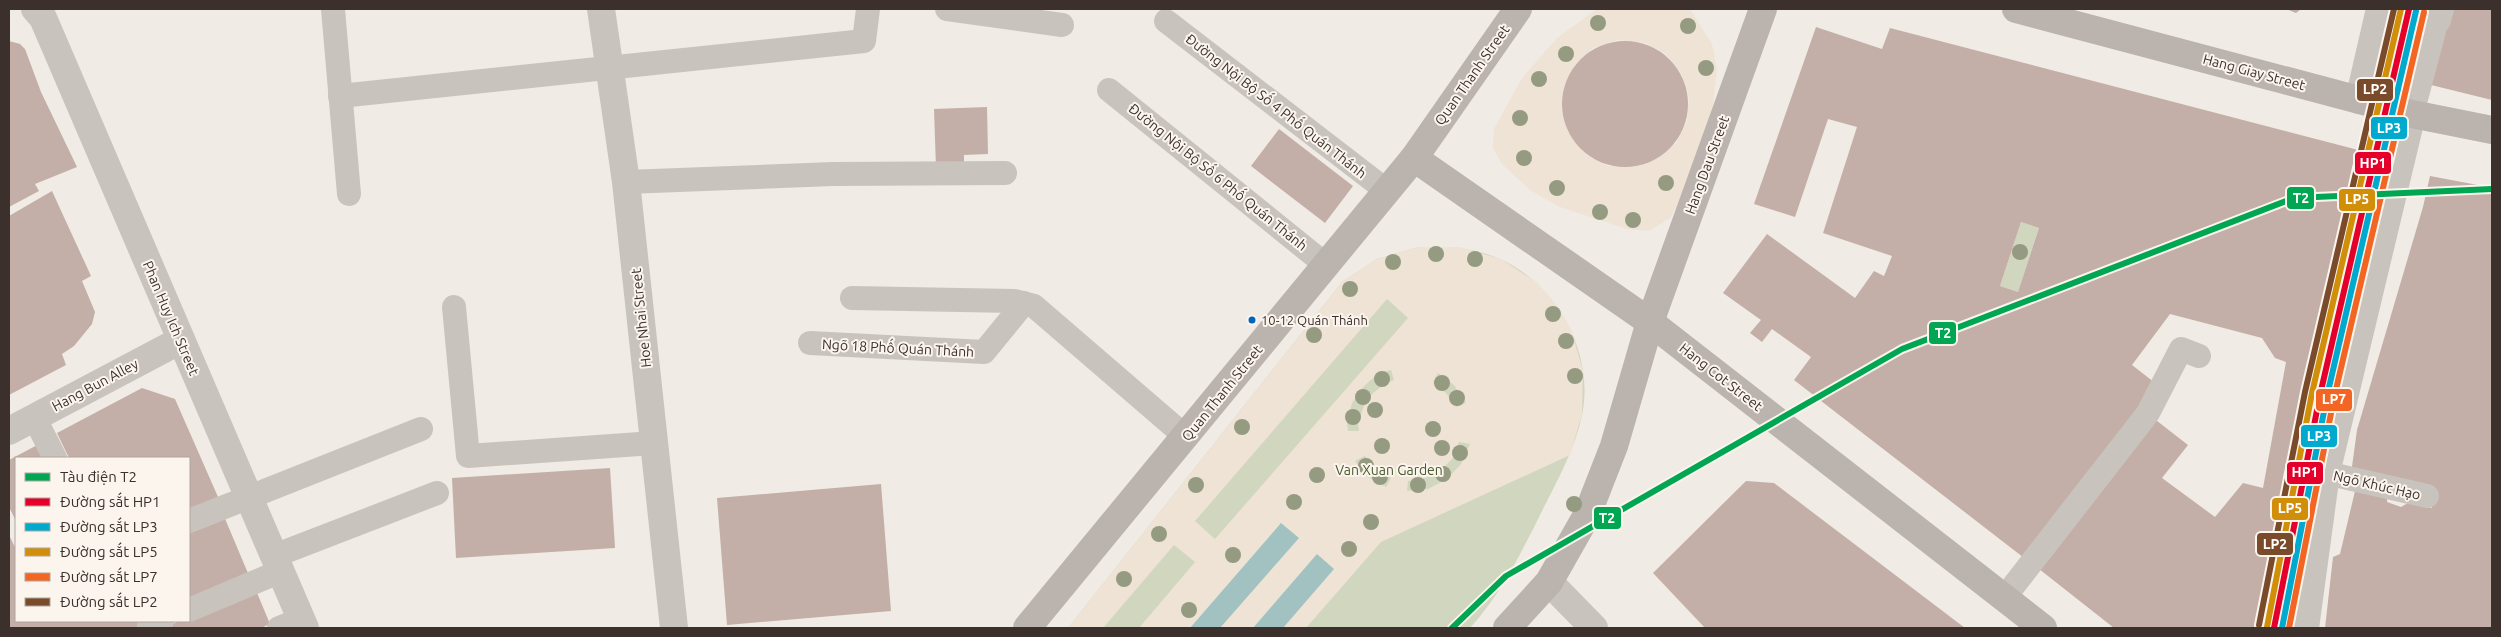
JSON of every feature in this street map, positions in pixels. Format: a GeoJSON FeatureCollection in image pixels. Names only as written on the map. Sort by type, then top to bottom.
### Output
{"type":"FeatureCollection","features":[{"type":"Feature","properties":{"kind":"main road","name":"Quan Thanh Street"},"geometry":{"type":"LineString","coordinates":[[1027,628],[1414,158],[1518,9]]}},
{"type":"Feature","properties":{"kind":"main road","name":"Hang Dau Street"},"geometry":{"type":"LineString","coordinates":[[1506,628],[1549,582],[1587,515],[1614,446],[1650,322],[1763,9]]}},
{"type":"Feature","properties":{"kind":"main road","name":"Hang Giay Street"},"geometry":{"type":"LineString","coordinates":[[2016,9],[2412,114],[2492,130]]}},
{"type":"Feature","properties":{"kind":"main road","name":"Hang Cot Street"},"geometry":{"type":"LineString","coordinates":[[1414,158],[1650,322],[2043,628]]}},
{"type":"Feature","properties":{"kind":"street","name":"Phan Huy Ich Street"},"geometry":{"type":"LineString","coordinates":[[35,9],[43,18],[277,563],[295,625]]}},
{"type":"Feature","properties":{"kind":"street","name":"Hoe Nhai Street"},"geometry":{"type":"LineString","coordinates":[[601,9],[626,182],[674,628]]}},
{"type":"Feature","properties":{"kind":"street"},"geometry":{"type":"LineString","coordinates":[[2359,100],[2380,9]]}},
{"type":"Feature","properties":{"kind":"street"},"geometry":{"type":"LineString","coordinates":[[2305,628],[2326,473],[2412,114]]}},
{"type":"Feature","properties":{"kind":"street","name":"Hang Bun Alley"},"geometry":{"type":"LineString","coordinates":[[9,431],[181,340]]}},
{"type":"Feature","properties":{"kind":"street"},"geometry":{"type":"LineString","coordinates":[[1549,582],[1594,628]]}},
{"type":"Feature","properties":{"kind":"lane"},"geometry":{"type":"LineString","coordinates":[[332,9],[349,194]]}},
{"type":"Feature","properties":{"kind":"lane"},"geometry":{"type":"LineString","coordinates":[[340,96],[864,41],[868,9]]}},
{"type":"Feature","properties":{"kind":"lane"},"geometry":{"type":"LineString","coordinates":[[947,9],[1062,25]]}},
{"type":"Feature","properties":{"kind":"lane"},"geometry":{"type":"LineString","coordinates":[[2412,114],[2438,14]]}},
{"type":"Feature","properties":{"kind":"lane","name":"Đường Nội Bộ Số 4 Phố Quán Thánh"},"geometry":{"type":"LineString","coordinates":[[1166,21],[1387,191]]}},
{"type":"Feature","properties":{"kind":"lane","name":"Đường Nội Bộ Số 6 Phố Quán Thánh"},"geometry":{"type":"LineString","coordinates":[[1109,90],[1326,265]]}},
{"type":"Feature","properties":{"kind":"lane"},"geometry":{"type":"LineString","coordinates":[[626,182],[833,174],[1005,172]]}},
{"type":"Feature","properties":{"kind":"lane"},"geometry":{"type":"LineString","coordinates":[[852,298],[1014,301],[1034,306],[1186,437]]}},
{"type":"Feature","properties":{"kind":"lane","name":"Ngõ 18 Phố Quán Thánh"},"geometry":{"type":"LineString","coordinates":[[810,343],[984,352],[1024,303]]}},
{"type":"Feature","properties":{"kind":"lane"},"geometry":{"type":"LineString","coordinates":[[454,307],[468,456],[654,443]]}},
{"type":"Feature","properties":{"kind":"lane"},"geometry":{"type":"LineString","coordinates":[[2004,598],[2148,413],[2182,349],[2198,356]]}},
{"type":"Feature","properties":{"kind":"lane"},"geometry":{"type":"LineString","coordinates":[[34,417],[54,457]]}},
{"type":"Feature","properties":{"kind":"lane"},"geometry":{"type":"LineString","coordinates":[[190,521],[421,429]]}},
{"type":"Feature","properties":{"kind":"lane","name":"Ngõ Khúc Hạo"},"geometry":{"type":"LineString","coordinates":[[2326,473],[2427,496]]}},
{"type":"Feature","properties":{"kind":"lane"},"geometry":{"type":"LineString","coordinates":[[190,609],[277,563],[437,493]]}},
{"type":"Feature","properties":{"kind":"green space"},"geometry":{"type":"Polygon","coordinates":[[[2021,222],[2039,228],[2018,292],[2000,286],[2021,222]]]}},
{"type":"Feature","properties":{"kind":"green space","name":"Van Xuan Garden"},"geometry":{"type":"Polygon","coordinates":[[[1418,247],[1450,248],[1480,252],[1500,259],[1520,270],[1539,285],[1567,323],[1577,345],[1583,368],[1585,392],[1582,415],[1566,463],[1511,571],[1492,601],[1470,628],[1068,628],[1342,282],[1377,259],[1418,247]]]}},
{"type":"Feature","properties":{"kind":"shaded area"},"geometry":{"type":"Polygon","coordinates":[[[1597,9],[1690,9],[1712,44],[1717,69],[1712,111],[1680,200],[1670,218],[1649,231],[1627,229],[1560,207],[1530,190],[1502,164],[1493,148],[1494,129],[1522,78],[1557,38],[1597,9]],[[1617,40],[1593,48],[1575,65],[1564,86],[1562,110],[1568,132],[1586,155],[1608,166],[1634,167],[1654,160],[1676,143],[1687,121],[1689,97],[1681,73],[1666,54],[1646,43],[1617,40]]]}},
{"type":"Feature","properties":{"kind":"shaded area","name":"Van Xuan Garden"},"geometry":{"type":"Polygon","coordinates":[[[1418,247],[1460,247],[1501,259],[1536,282],[1556,304],[1571,329],[1583,371],[1582,414],[1570,455],[1381,542],[1306,628],[1139,628],[1195,562],[1174,545],[1103,628],[1068,628],[1342,282],[1377,259],[1418,247]],[[1387,299],[1195,521],[1215,539],[1408,318],[1387,299]],[[1391,370],[1379,373],[1364,386],[1352,403],[1347,422],[1348,431],[1359,431],[1358,424],[1363,408],[1372,394],[1386,383],[1394,380],[1391,370]],[[1438,373],[1433,383],[1446,393],[1456,407],[1466,403],[1454,385],[1438,373]],[[1459,442],[1453,458],[1441,470],[1425,478],[1408,481],[1407,491],[1428,489],[1447,479],[1461,464],[1470,444],[1459,442]],[[1365,456],[1355,461],[1368,477],[1386,487],[1391,478],[1376,468],[1365,456]]]}},
{"type":"Feature","properties":{"kind":"water"},"geometry":{"type":"Polygon","coordinates":[[[1281,523],[1299,538],[1220,628],[1190,628],[1281,523]]]}},
{"type":"Feature","properties":{"kind":"water"},"geometry":{"type":"Polygon","coordinates":[[[1317,554],[1334,569],[1283,628],[1253,628],[1317,554]]]}},
{"type":"Feature","properties":{"kind":"building"},"geometry":{"type":"Polygon","coordinates":[[[2286,9],[2301,9],[2296,13],[2286,9]]]}},
{"type":"Feature","properties":{"kind":"building"},"geometry":{"type":"Polygon","coordinates":[[[2449,9],[2492,9],[2492,100],[2423,83],[2449,9]]]}},
{"type":"Feature","properties":{"kind":"building"},"geometry":{"type":"Polygon","coordinates":[[[1816,27],[1882,49],[1890,28],[2366,152],[2311,375],[2277,531],[2262,628],[2114,628],[2034,565],[2152,417],[2188,445],[2162,478],[2215,517],[2243,483],[2263,488],[2286,362],[2275,358],[2262,338],[2170,314],[2132,365],[2159,386],[2028,561],[1794,380],[1811,357],[1772,329],[1762,342],[1750,333],[1761,320],[1723,293],[1767,234],[1855,298],[1874,271],[1884,276],[1892,256],[1823,233],[1857,127],[1828,119],[1795,217],[1754,204],[1816,27]],[[2021,222],[2000,286],[2018,292],[2039,228],[2021,222]]]}},
{"type":"Feature","properties":{"kind":"building"},"geometry":{"type":"Polygon","coordinates":[[[9,41],[20,44],[25,49],[41,92],[77,167],[35,184],[39,191],[9,207],[9,41]]]}},
{"type":"Feature","properties":{"kind":"building"},"geometry":{"type":"Polygon","coordinates":[[[1625,41],[1649,46],[1660,51],[1670,59],[1678,69],[1683,80],[1688,104],[1683,128],[1678,139],[1670,149],[1660,157],[1649,162],[1625,167],[1601,162],[1590,157],[1580,149],[1572,139],[1567,128],[1562,104],[1567,80],[1572,69],[1580,59],[1590,51],[1601,46],[1625,41]]]}},
{"type":"Feature","properties":{"kind":"building"},"geometry":{"type":"Polygon","coordinates":[[[987,107],[988,154],[964,155],[964,168],[936,168],[934,109],[987,107]]]}},
{"type":"Feature","properties":{"kind":"building"},"geometry":{"type":"Polygon","coordinates":[[[1279,129],[1353,186],[1325,223],[1251,166],[1279,129]]]}},
{"type":"Feature","properties":{"kind":"building"},"geometry":{"type":"Polygon","coordinates":[[[2430,176],[2483,186],[2492,191],[2492,628],[2325,628],[2333,557],[2340,554],[2356,487],[2387,493],[2387,502],[2401,507],[2408,503],[2432,508],[2431,492],[2351,474],[2357,430],[2423,207],[2430,176]]]}},
{"type":"Feature","properties":{"kind":"building"},"geometry":{"type":"Polygon","coordinates":[[[52,191],[91,276],[82,281],[95,312],[92,324],[74,346],[62,354],[66,365],[9,395],[9,216],[52,191]]]}},
{"type":"Feature","properties":{"kind":"building"},"geometry":{"type":"Polygon","coordinates":[[[142,388],[175,399],[218,497],[190,510],[190,457],[69,457],[57,433],[142,388]]]}},
{"type":"Feature","properties":{"kind":"building"},"geometry":{"type":"Polygon","coordinates":[[[41,443],[48,457],[15,457],[15,519],[9,507],[9,460],[41,443]]]}},
{"type":"Feature","properties":{"kind":"building"},"geometry":{"type":"Polygon","coordinates":[[[610,468],[615,548],[456,558],[452,478],[610,468]]]}},
{"type":"Feature","properties":{"kind":"building"},"geometry":{"type":"Polygon","coordinates":[[[1746,481],[1774,483],[1965,628],[1705,628],[1653,573],[1746,481]]]}},
{"type":"Feature","properties":{"kind":"building"},"geometry":{"type":"Polygon","coordinates":[[[881,484],[891,611],[727,625],[717,498],[881,484]]]}},
{"type":"Feature","properties":{"kind":"building"},"geometry":{"type":"Polygon","coordinates":[[[223,514],[250,578],[190,604],[190,529],[223,514]]]}},
{"type":"Feature","properties":{"kind":"building"},"geometry":{"type":"Polygon","coordinates":[[[9,535],[15,547],[15,622],[149,622],[145,628],[9,628],[9,535]]]}},
{"type":"Feature","properties":{"kind":"building"},"geometry":{"type":"Polygon","coordinates":[[[255,588],[270,624],[261,628],[162,628],[177,622],[190,620],[255,588]]]}},
{"type":"Feature","properties":{"kind":"metro line","name":"T2"},"geometry":{"type":"LineString","coordinates":[[1452,628],[1506,576],[1902,349],[2294,198],[2492,189]]}},
{"type":"Feature","properties":{"kind":"rail line","name":"LP2"},"geometry":{"type":"LineString","coordinates":[[2259,625],[2305,392],[2394,9]]}},
{"type":"Feature","properties":{"kind":"rail line","name":"LP5"},"geometry":{"type":"LineString","coordinates":[[2267,627],[2312,393],[2401,9]]}},
{"type":"Feature","properties":{"kind":"rail line","name":"HP1"},"geometry":{"type":"LineString","coordinates":[[2274,628],[2320,395],[2409,9]]}},
{"type":"Feature","properties":{"kind":"rail line","name":"LP3"},"geometry":{"type":"LineString","coordinates":[[2282,628],[2327,396],[2416,11]]}},
{"type":"Feature","properties":{"kind":"rail line","name":"LP7"},"geometry":{"type":"LineString","coordinates":[[2289,628],[2334,398],[2424,12]]}},
{"type":"Feature","properties":{"kind":"place","name":"10-12 Quán Thánh"},"geometry":{"type":"Point","coordinates":[1252,320]}}]}
